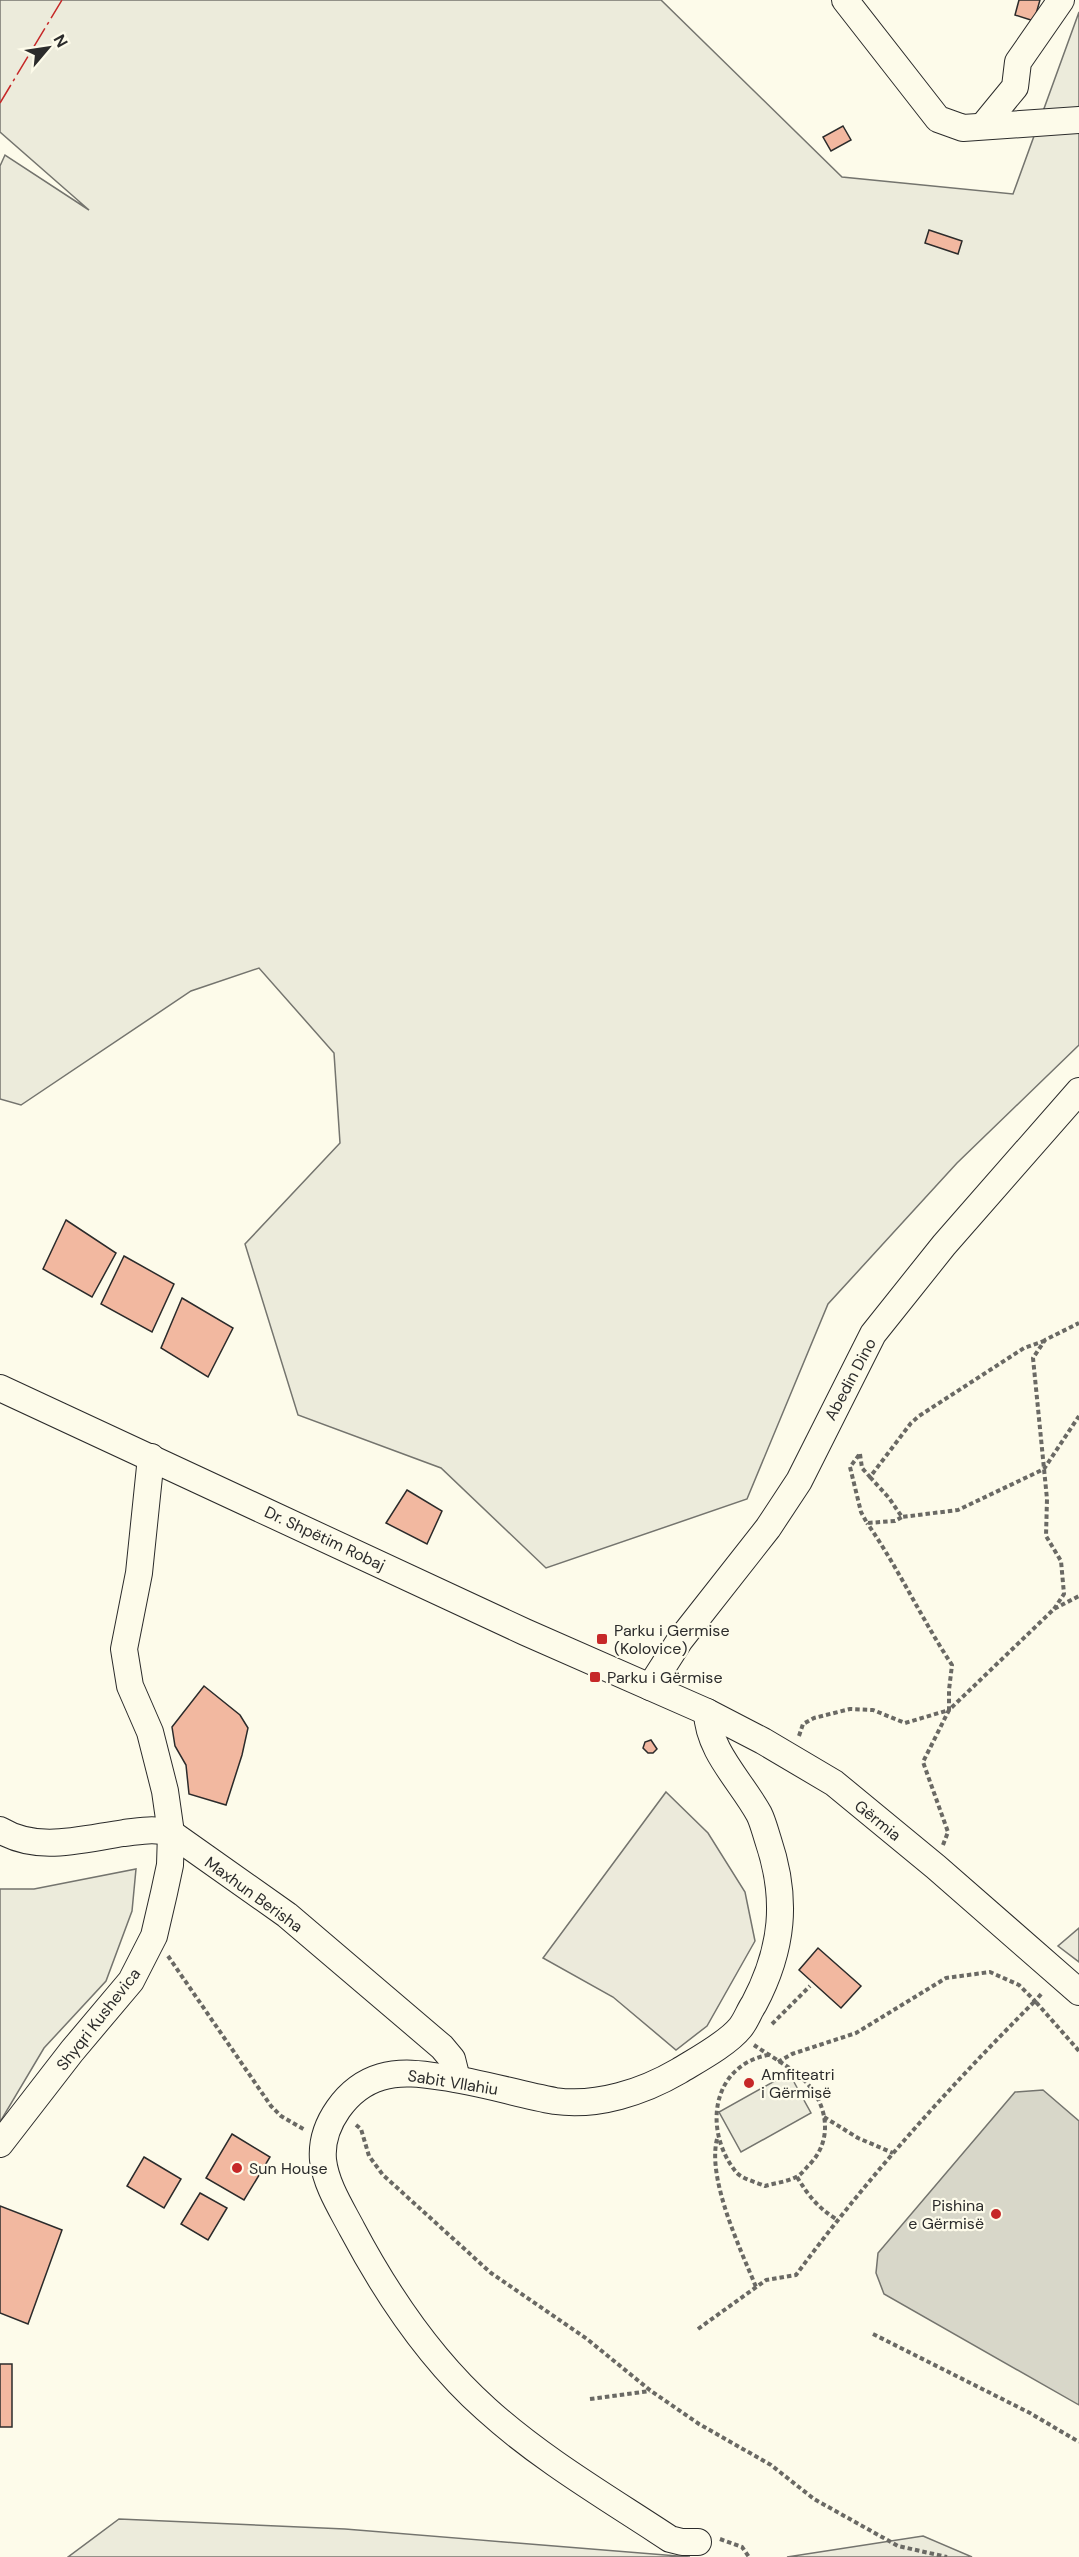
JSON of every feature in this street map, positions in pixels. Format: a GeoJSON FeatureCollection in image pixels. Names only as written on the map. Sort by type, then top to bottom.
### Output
{"type":"FeatureCollection","features":[{"type":"Feature","properties":{"kind":"street"},"geometry":{"type":"LineString","coordinates":[[844,0],[938,119],[963,128],[1079,120]]}},
{"type":"Feature","properties":{"kind":"street"},"geometry":{"type":"LineString","coordinates":[[983,126],[1015,87],[1018,62],[1062,0]]}},
{"type":"Feature","properties":{"kind":"street","name":"Abedin Dino"},"geometry":{"type":"LineString","coordinates":[[650,1687],[680,1640],[768,1528],[798,1481],[873,1334],[944,1245],[1079,1091]]}},
{"type":"Feature","properties":{"kind":"street","name":"Dr. Shpëtim Robaj"},"geometry":{"type":"LineString","coordinates":[[0,1388],[525,1632],[650,1687]]}},
{"type":"Feature","properties":{"kind":"street","name":"Shyqri Kushevica"},"geometry":{"type":"LineString","coordinates":[[0,2144],[78,2043],[131,1982],[154,1936],[170,1865],[171,1833],[161,1772],[150,1732],[130,1686],[124,1649],[139,1573],[151,1457]]}},
{"type":"Feature","properties":{"kind":"street","name":"Gërmia"},"geometry":{"type":"LineString","coordinates":[[650,1687],[707,1712],[834,1783],[936,1867],[1079,1992]]}},
{"type":"Feature","properties":{"kind":"street","name":"Sabit Vllahiu"},"geometry":{"type":"LineString","coordinates":[[698,2542],[670,2539],[567,2470],[509,2429],[453,2377],[427,2347],[374,2270],[329,2183],[323,2161],[324,2139],[334,2115],[344,2100],[361,2086],[379,2077],[398,2073],[456,2079],[557,2101],[598,2101],[664,2079],[710,2052],[740,2028],[761,1989],[780,1929],[781,1891],[773,1854],[760,1816],[722,1757],[708,1726],[707,1712]]}},
{"type":"Feature","properties":{"kind":"street","name":"Maxhun Berisha"},"geometry":{"type":"LineString","coordinates":[[0,1830],[13,1838],[31,1843],[76,1840],[155,1828],[171,1833],[287,1915],[442,2047],[452,2059],[456,2079]]}},
{"type":"Feature","properties":{"kind":"path"},"geometry":{"type":"LineString","coordinates":[[870,1477],[911,1423],[919,1416],[1024,1348],[1079,1323]]}},
{"type":"Feature","properties":{"kind":"path"},"geometry":{"type":"LineString","coordinates":[[936,1867],[948,1832],[923,1762],[949,1710],[1054,1609],[1064,1594],[1061,1561],[1046,1536],[1044,1469],[1033,1358],[1045,1340]]}},
{"type":"Feature","properties":{"kind":"path"},"geometry":{"type":"LineString","coordinates":[[867,1523],[895,1521],[902,1517],[958,1510],[1044,1469],[1079,1416]]}},
{"type":"Feature","properties":{"kind":"path"},"geometry":{"type":"LineString","coordinates":[[902,1517],[889,1498],[862,1468],[860,1454],[850,1467],[861,1512],[885,1549],[927,1628],[952,1665],[949,1710]]}},
{"type":"Feature","properties":{"kind":"path"},"geometry":{"type":"LineString","coordinates":[[1054,1609],[1079,1596]]}},
{"type":"Feature","properties":{"kind":"path"},"geometry":{"type":"LineString","coordinates":[[784,1754],[796,1742],[803,1724],[829,1714],[850,1709],[873,1710],[905,1723],[949,1710]]}},
{"type":"Feature","properties":{"kind":"path"},"geometry":{"type":"LineString","coordinates":[[154,1936],[271,2106],[294,2124],[324,2139]]}},
{"type":"Feature","properties":{"kind":"path"},"geometry":{"type":"LineString","coordinates":[[778,2062],[802,2050],[856,2033],[946,1978],[990,1972],[1019,1985],[1079,2051]]}},
{"type":"Feature","properties":{"kind":"path"},"geometry":{"type":"LineString","coordinates":[[698,2329],[766,2280],[796,2275],[837,2219],[963,2072],[1060,1975]]}},
{"type":"Feature","properties":{"kind":"path"},"geometry":{"type":"LineString","coordinates":[[768,2027],[810,1986]]}},
{"type":"Feature","properties":{"kind":"path"},"geometry":{"type":"LineString","coordinates":[[717,2138],[737,2174],[765,2186],[797,2177],[819,2155],[826,2133],[823,2110],[804,2080],[751,2044],[760,2035]]}},
{"type":"Feature","properties":{"kind":"path"},"geometry":{"type":"LineString","coordinates":[[756,2287],[728,2219],[713,2154],[717,2138],[716,2102],[732,2074],[753,2058],[768,2055]]}},
{"type":"Feature","properties":{"kind":"path"},"geometry":{"type":"LineString","coordinates":[[334,2115],[354,2122],[361,2129],[369,2156],[383,2175],[490,2273],[587,2339],[651,2391],[699,2424],[771,2464],[814,2499],[898,2546],[947,2557]]}},
{"type":"Feature","properties":{"kind":"path"},"geometry":{"type":"LineString","coordinates":[[824,2116],[858,2138],[893,2153]]}},
{"type":"Feature","properties":{"kind":"path"},"geometry":{"type":"LineString","coordinates":[[797,2177],[822,2211],[837,2219]]}},
{"type":"Feature","properties":{"kind":"path"},"geometry":{"type":"LineString","coordinates":[[873,2334],[1030,2413],[1079,2442]]}},
{"type":"Feature","properties":{"kind":"path"},"geometry":{"type":"LineString","coordinates":[[590,2399],[651,2391]]}},
{"type":"Feature","properties":{"kind":"path"},"geometry":{"type":"LineString","coordinates":[[698,2542],[719,2539],[742,2547],[749,2557]]}},
{"type":"Feature","properties":{"kind":"shaded area"},"geometry":{"type":"Polygon","coordinates":[[[0,0],[661,0],[842,177],[1013,194],[1079,12],[1079,1045],[957,1163],[828,1304],[747,1499],[546,1568],[441,1468],[298,1415],[245,1244],[340,1143],[334,1053],[259,968],[191,991],[21,1105],[0,1099],[0,166],[5,155],[89,210],[0,132],[0,0]]]}},
{"type":"Feature","properties":{"kind":"shaded area"},"geometry":{"type":"Polygon","coordinates":[[[666,1792],[708,1833],[745,1892],[755,1941],[707,2026],[676,2050],[613,1997],[543,1958],[666,1792]]]}},
{"type":"Feature","properties":{"kind":"shaded area"},"geometry":{"type":"Polygon","coordinates":[[[136,1869],[132,1911],[106,1981],[44,2048],[0,2122],[0,1889],[34,1889],[136,1869]]]}},
{"type":"Feature","properties":{"kind":"shaded area"},"geometry":{"type":"Polygon","coordinates":[[[1079,1928],[1079,1962],[1058,1946],[1079,1928]]]}},
{"type":"Feature","properties":{"kind":"shaded area"},"geometry":{"type":"Polygon","coordinates":[[[789,2073],[811,2113],[741,2152],[719,2112],[789,2073]]]}},
{"type":"Feature","properties":{"kind":"shaded area","name":"Pishina e Gërmisë"},"geometry":{"type":"Polygon","coordinates":[[[1043,2090],[1079,2121],[1079,2405],[884,2294],[876,2273],[878,2253],[1015,2092],[1043,2090]]]}},
{"type":"Feature","properties":{"kind":"shaded area"},"geometry":{"type":"Polygon","coordinates":[[[119,2519],[345,2529],[690,2557],[68,2557],[119,2519]]]}},
{"type":"Feature","properties":{"kind":"shaded area"},"geometry":{"type":"Polygon","coordinates":[[[923,2536],[972,2557],[787,2557],[923,2536]]]}},
{"type":"Feature","properties":{"kind":"building"},"geometry":{"type":"Polygon","coordinates":[[[1019,0],[1040,0],[1034,21],[1015,15],[1019,0]]]}},
{"type":"Feature","properties":{"kind":"building"},"geometry":{"type":"Polygon","coordinates":[[[843,126],[851,140],[831,151],[823,137],[843,126]]]}},
{"type":"Feature","properties":{"kind":"building"},"geometry":{"type":"Polygon","coordinates":[[[929,230],[962,241],[958,254],[925,243],[929,230]]]}},
{"type":"Feature","properties":{"kind":"building"},"geometry":{"type":"Polygon","coordinates":[[[66,1220],[116,1253],[92,1297],[43,1269],[66,1220]]]}},
{"type":"Feature","properties":{"kind":"building"},"geometry":{"type":"Polygon","coordinates":[[[124,1256],[174,1284],[152,1332],[101,1304],[124,1256]]]}},
{"type":"Feature","properties":{"kind":"building"},"geometry":{"type":"Polygon","coordinates":[[[182,1298],[233,1328],[208,1377],[161,1348],[182,1298]]]}},
{"type":"Feature","properties":{"kind":"building"},"geometry":{"type":"Polygon","coordinates":[[[407,1490],[442,1511],[427,1544],[386,1523],[407,1490]]]}},
{"type":"Feature","properties":{"kind":"building"},"geometry":{"type":"Polygon","coordinates":[[[204,1686],[240,1715],[248,1728],[226,1805],[189,1794],[186,1765],[175,1746],[172,1727],[204,1686]]]}},
{"type":"Feature","properties":{"kind":"building"},"geometry":{"type":"Polygon","coordinates":[[[651,1740],[657,1749],[653,1753],[648,1753],[643,1748],[645,1742],[651,1740]]]}},
{"type":"Feature","properties":{"kind":"building"},"geometry":{"type":"Polygon","coordinates":[[[818,1948],[861,1986],[841,2008],[799,1970],[818,1948]]]}},
{"type":"Feature","properties":{"kind":"building"},"geometry":{"type":"Polygon","coordinates":[[[232,2134],[270,2157],[244,2200],[206,2178],[232,2134]]]}},
{"type":"Feature","properties":{"kind":"building"},"geometry":{"type":"Polygon","coordinates":[[[144,2157],[181,2179],[164,2208],[127,2186],[144,2157]]]}},
{"type":"Feature","properties":{"kind":"building"},"geometry":{"type":"Polygon","coordinates":[[[200,2193],[227,2208],[208,2240],[181,2224],[200,2193]]]}},
{"type":"Feature","properties":{"kind":"building"},"geometry":{"type":"Polygon","coordinates":[[[0,2206],[62,2230],[28,2324],[0,2313],[0,2206]]]}},
{"type":"Feature","properties":{"kind":"building"},"geometry":{"type":"Polygon","coordinates":[[[0,2364],[12,2364],[12,2427],[0,2427],[0,2364]]]}},
{"type":"Feature","properties":{"kind":"power"},"geometry":{"type":"LineString","coordinates":[[0,103],[62,0]]}},
{"type":"Feature","properties":{"kind":"place","name":"Parku i Germise (Kolovice)"},"geometry":{"type":"Point","coordinates":[602,1639]}},
{"type":"Feature","properties":{"kind":"place","name":"Parku i Gërmise"},"geometry":{"type":"Point","coordinates":[595,1677]}},
{"type":"Feature","properties":{"kind":"place","name":"Amfiteatri i Gërmisë"},"geometry":{"type":"Point","coordinates":[749,2083]}},
{"type":"Feature","properties":{"kind":"place","name":"Sun House"},"geometry":{"type":"Point","coordinates":[237,2168]}},
{"type":"Feature","properties":{"kind":"place","name":"Pishina e Gërmisë"},"geometry":{"type":"Point","coordinates":[996,2214]}}]}
